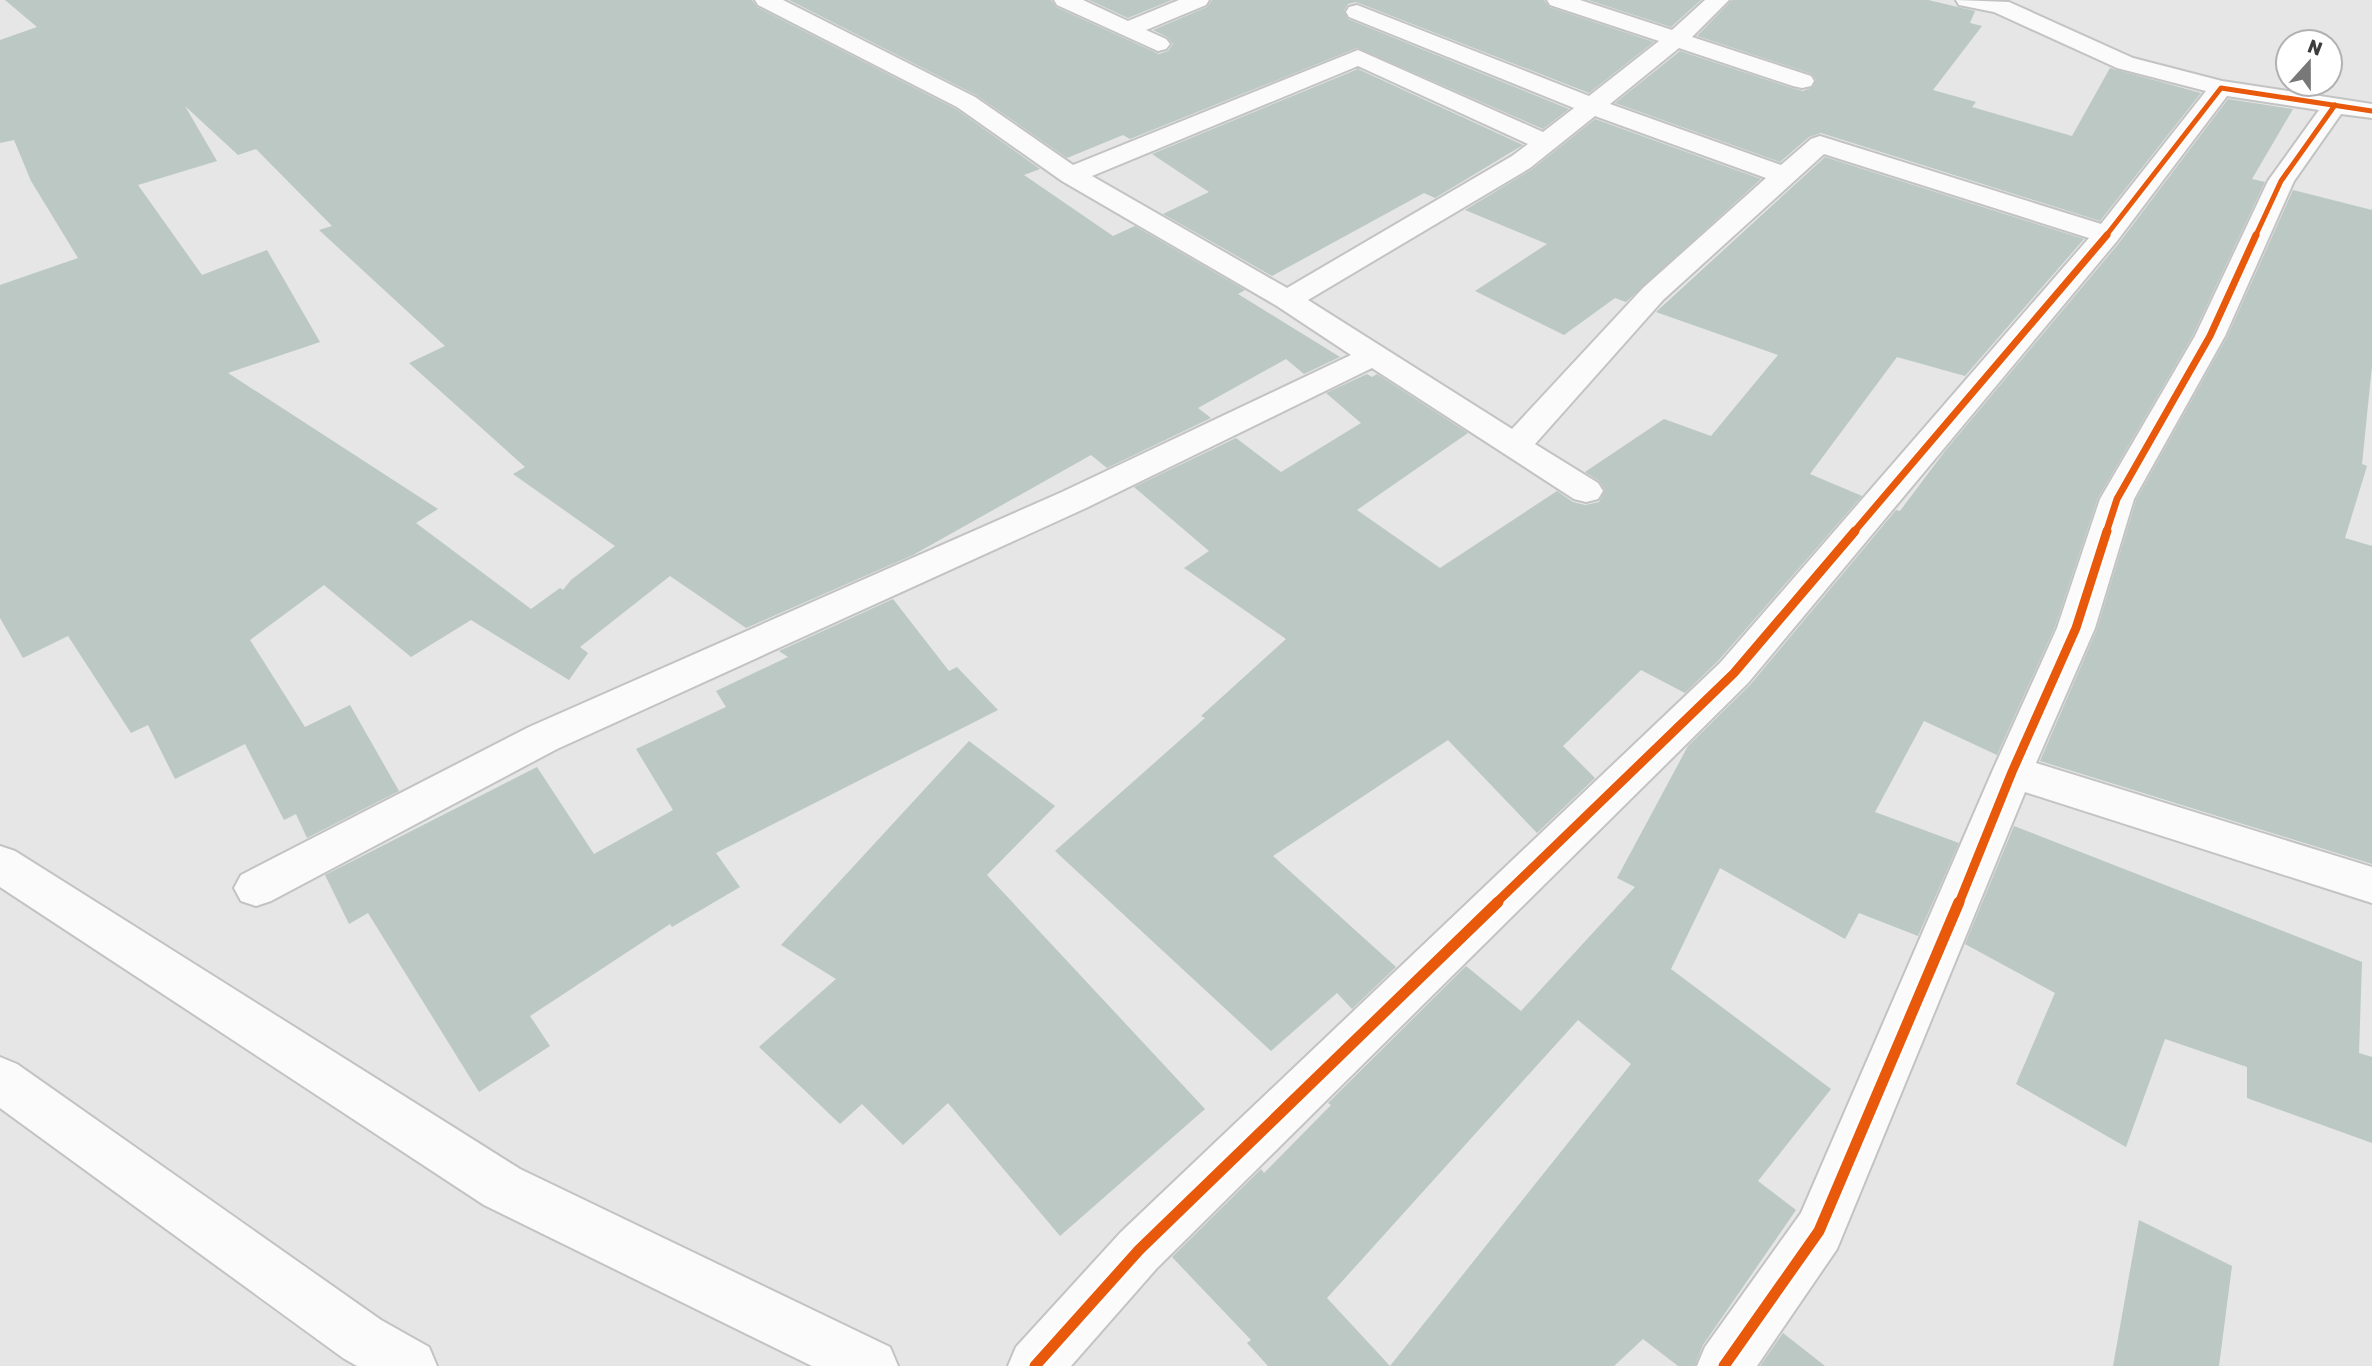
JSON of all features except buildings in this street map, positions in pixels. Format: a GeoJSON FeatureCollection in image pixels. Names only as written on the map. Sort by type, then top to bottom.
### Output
{"type":"FeatureCollection","features":[{"type":"Feature","properties":{"kind":"street"},"geometry":{"type":"LineString","coordinates":[[766,0],[966,102],[1071,175],[1287,300],[1586,491]]}},
{"type":"Feature","properties":{"kind":"street"},"geometry":{"type":"LineString","coordinates":[[1065,0],[1158,44]]}},
{"type":"Feature","properties":{"kind":"street"},"geometry":{"type":"LineString","coordinates":[[1128,29],[1198,0]]}},
{"type":"Feature","properties":{"kind":"street"},"geometry":{"type":"LineString","coordinates":[[1558,0],[1802,81]]}},
{"type":"Feature","properties":{"kind":"street"},"geometry":{"type":"LineString","coordinates":[[1287,300],[1521,162],[1675,40],[1718,0]]}},
{"type":"Feature","properties":{"kind":"street"},"geometry":{"type":"LineString","coordinates":[[1967,0],[2001,7],[2125,62],[2221,88],[2353,108]]}},
{"type":"Feature","properties":{"kind":"street"},"geometry":{"type":"LineString","coordinates":[[1357,12],[1592,106],[1783,175]]}},
{"type":"Feature","properties":{"kind":"street"},"geometry":{"type":"LineString","coordinates":[[1071,175],[1358,57],[1546,143]]}},
{"type":"Feature","properties":{"kind":"street"},"geometry":{"type":"LineString","coordinates":[[1035,1366],[1139,1250],[1734,673],[2107,234],[2221,88]]}},
{"type":"Feature","properties":{"kind":"street"},"geometry":{"type":"LineString","coordinates":[[1724,1366],[1819,1231],[1992,825],[2012,772],[2076,628],[2117,499],[2210,336],[2281,181],[2353,108]]}},
{"type":"Feature","properties":{"kind":"street"},"geometry":{"type":"LineString","coordinates":[[1516,446],[1653,294],[1820,144],[2107,234]]}},
{"type":"Feature","properties":{"kind":"street"},"geometry":{"type":"LineString","coordinates":[[256,888],[543,738],[1074,500],[1375,355]]}},
{"type":"Feature","properties":{"kind":"street"},"geometry":{"type":"LineString","coordinates":[[2012,772],[2372,885]]}},
{"type":"Feature","properties":{"kind":"street"},"geometry":{"type":"LineString","coordinates":[[0,864],[502,1187],[871,1366]]}},
{"type":"Feature","properties":{"kind":"street"},"geometry":{"type":"LineString","coordinates":[[0,1080],[362,1339],[410,1366]]}},
{"type":"Feature","properties":{"kind":"cycle path"},"geometry":{"type":"LineString","coordinates":[[1035,1366],[1139,1250],[1734,673],[2107,235],[2221,88],[2372,111]]}},
{"type":"Feature","properties":{"kind":"cycle path"},"geometry":{"type":"LineString","coordinates":[[1724,1366],[1819,1231],[2012,772],[2076,628],[2117,499],[2210,336],[2281,181],[2335,105]]}}]}
